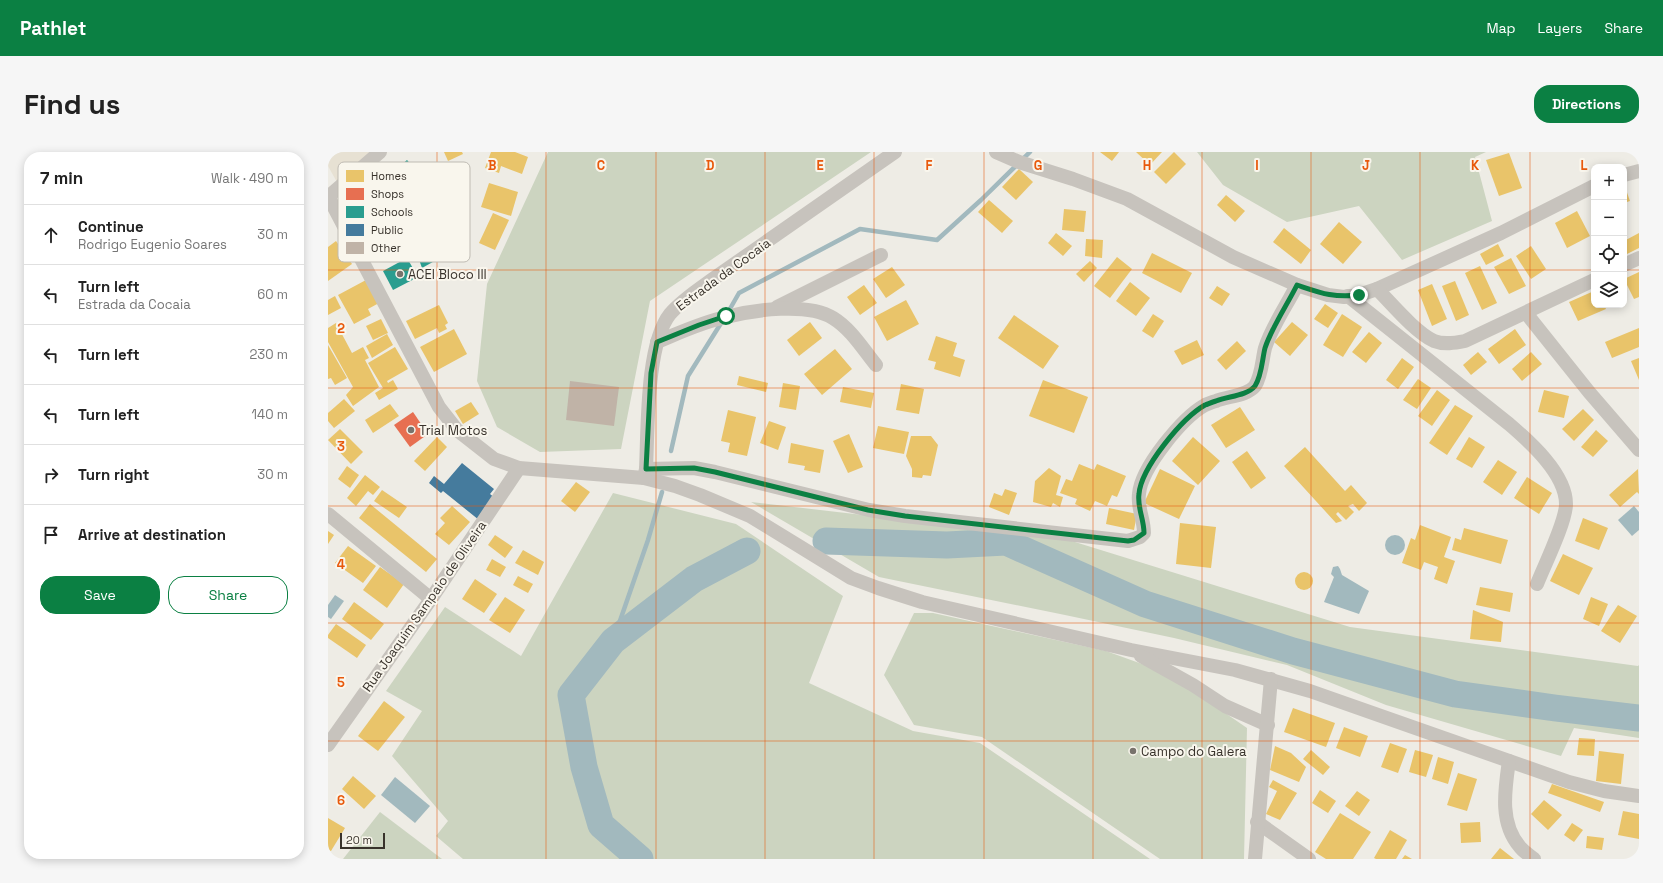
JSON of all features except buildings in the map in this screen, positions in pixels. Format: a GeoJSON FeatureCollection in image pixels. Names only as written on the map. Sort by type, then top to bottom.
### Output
{"type":"FeatureCollection","features":[{"type":"Feature","properties":{"kind":"street"},"geometry":{"type":"LineString","coordinates":[[368,162],[380,152]]}},
{"type":"Feature","properties":{"kind":"street","name":"Estrada da Cocaia"},"geometry":{"type":"LineString","coordinates":[[645,474],[651,373],[657,342],[664,323],[671,313],[686,299],[895,152]]}},
{"type":"Feature","properties":{"kind":"street"},"geometry":{"type":"LineString","coordinates":[[996,152],[1019,162],[1073,179],[1127,199],[1233,257],[1297,285],[1328,295],[1359,295],[1376,289],[1501,233],[1591,188]]}},
{"type":"Feature","properties":{"kind":"street"},"geometry":{"type":"LineString","coordinates":[[1627,174],[1639,171]]}},
{"type":"Feature","properties":{"kind":"street"},"geometry":{"type":"LineString","coordinates":[[338,188],[328,196],[338,215]]}},
{"type":"Feature","properties":{"kind":"street"},"geometry":{"type":"LineString","coordinates":[[773,309],[881,255]]}},
{"type":"Feature","properties":{"kind":"street"},"geometry":{"type":"LineString","coordinates":[[1627,264],[1639,258]]}},
{"type":"Feature","properties":{"kind":"street"},"geometry":{"type":"LineString","coordinates":[[363,262],[440,407],[456,430],[494,459],[519,468],[645,474],[694,468],[868,510],[905,516],[1122,540],[1134,540],[1144,533],[1144,525],[1138,495],[1147,470],[1170,436],[1187,419],[1204,406],[1226,397],[1247,393],[1254,386],[1259,375],[1266,347],[1297,285]]}},
{"type":"Feature","properties":{"kind":"street"},"geometry":{"type":"LineString","coordinates":[[1376,289],[1420,332],[1435,341],[1451,344],[1464,341],[1591,281]]}},
{"type":"Feature","properties":{"kind":"street"},"geometry":{"type":"LineString","coordinates":[[1348,296],[1509,424],[1531,444],[1547,463],[1561,484],[1566,505],[1563,520],[1537,584]]}},
{"type":"Feature","properties":{"kind":"street"},"geometry":{"type":"LineString","coordinates":[[657,342],[726,316],[773,309],[796,309],[818,312],[833,318],[846,328],[876,365]]}},
{"type":"Feature","properties":{"kind":"street"},"geometry":{"type":"LineString","coordinates":[[1526,313],[1589,392],[1639,450]]}},
{"type":"Feature","properties":{"kind":"street","name":"Rua Joaquim Sampaio de Oliveira"},"geometry":{"type":"LineString","coordinates":[[328,745],[431,599],[519,468]]}},
{"type":"Feature","properties":{"kind":"street"},"geometry":{"type":"LineString","coordinates":[[645,474],[750,516],[851,578],[878,588],[922,602],[1131,650],[1235,670],[1271,679],[1310,691],[1569,782],[1604,791],[1639,796]]}},
{"type":"Feature","properties":{"kind":"street"},"geometry":{"type":"LineString","coordinates":[[328,514],[431,599]]}},
{"type":"Feature","properties":{"kind":"street"},"geometry":{"type":"LineString","coordinates":[[1131,650],[1193,685],[1225,706],[1268,726]]}},
{"type":"Feature","properties":{"kind":"street"},"geometry":{"type":"LineString","coordinates":[[1255,859],[1257,822],[1268,726],[1271,679]]}},
{"type":"Feature","properties":{"kind":"street"},"geometry":{"type":"LineString","coordinates":[[1509,761],[1506,786],[1506,813],[1510,832],[1520,848],[1534,859]]}},
{"type":"Feature","properties":{"kind":"street"},"geometry":{"type":"LineString","coordinates":[[1257,822],[1309,859]]}},
{"type":"Feature","properties":{"kind":"green space"},"geometry":{"type":"Polygon","coordinates":[[[548,152],[871,152],[650,301],[621,449],[540,452],[497,427],[477,381],[487,284],[548,152]]]}},
{"type":"Feature","properties":{"kind":"green space"},"geometry":{"type":"Polygon","coordinates":[[[1197,152],[1486,152],[1475,157],[1492,221],[1402,260],[1359,206],[1287,222],[1223,185],[1197,152]]]}},
{"type":"Feature","properties":{"kind":"green space"},"geometry":{"type":"Polygon","coordinates":[[[613,493],[736,524],[843,596],[809,683],[913,731],[980,743],[1150,859],[463,859],[436,836],[448,821],[392,756],[422,711],[386,691],[445,607],[521,656],[613,493]]]}},
{"type":"Feature","properties":{"kind":"green space"},"geometry":{"type":"Polygon","coordinates":[[[751,502],[1062,538],[1350,627],[1639,665],[1639,738],[1574,728],[1561,756],[1386,705],[1287,665],[1174,638],[879,577],[751,502]]]}},
{"type":"Feature","properties":{"kind":"green space"},"geometry":{"type":"Polygon","coordinates":[[[914,613],[933,613],[1106,651],[1167,673],[1247,728],[1244,859],[1160,859],[982,737],[914,725],[884,675],[914,613]]]}},
{"type":"Feature","properties":{"kind":"green space"},"geometry":{"type":"Polygon","coordinates":[[[380,812],[442,859],[343,859],[380,812]]]}},
{"type":"Feature","properties":{"kind":"shaded area"},"geometry":{"type":"Polygon","coordinates":[[[328,152],[375,152],[363,162],[338,162],[338,184],[328,166],[328,152]]]}},
{"type":"Feature","properties":{"kind":"water"},"geometry":{"type":"Polygon","coordinates":[[[1634,506],[1639,512],[1639,530],[1632,536],[1618,520],[1634,506]]]}},
{"type":"Feature","properties":{"kind":"water"},"geometry":{"type":"Polygon","coordinates":[[[1395,535],[1402,538],[1405,545],[1402,552],[1395,555],[1388,552],[1385,545],[1388,538],[1395,535]]]}},
{"type":"Feature","properties":{"kind":"water"},"geometry":{"type":"Polygon","coordinates":[[[1338,566],[1342,575],[1369,591],[1359,614],[1324,602],[1334,577],[1331,574],[1333,567],[1338,566]]]}},
{"type":"Feature","properties":{"kind":"water"},"geometry":{"type":"Polygon","coordinates":[[[335,595],[344,601],[331,619],[328,617],[328,605],[335,595]]]}},
{"type":"Feature","properties":{"kind":"water"},"geometry":{"type":"Polygon","coordinates":[[[395,777],[430,806],[415,823],[381,795],[395,777]]]}},
{"type":"Feature","properties":{"kind":"waterway"},"geometry":{"type":"LineString","coordinates":[[727,314],[739,293],[860,229],[937,240],[1030,152]]}},
{"type":"Feature","properties":{"kind":"waterway"},"geometry":{"type":"LineString","coordinates":[[671,451],[688,376],[723,320]]}},
{"type":"Feature","properties":{"kind":"waterway"},"geometry":{"type":"LineString","coordinates":[[613,641],[648,540],[662,492]]}},
{"type":"Feature","properties":{"kind":"waterway"},"geometry":{"type":"LineString","coordinates":[[826,541],[947,545],[1006,542],[1145,604],[1293,651],[1455,694],[1639,718]]}},
{"type":"Feature","properties":{"kind":"waterway"},"geometry":{"type":"LineString","coordinates":[[640,859],[601,825],[584,767],[571,695],[613,641],[694,579],[747,551]]}},
{"type":"Feature","properties":{"kind":"place","name":"ACEI Bloco III"},"geometry":{"type":"Point","coordinates":[400,274]}},
{"type":"Feature","properties":{"kind":"place","name":"Trial Motos"},"geometry":{"type":"Point","coordinates":[411,430]}},
{"type":"Feature","properties":{"kind":"place","name":"Campo do Galera"},"geometry":{"type":"Point","coordinates":[1133,751]}},
{"type":"Feature","properties":{"kind":"route"},"geometry":{"type":"LineString","coordinates":[[726,316],[657,342],[651,373],[646,469],[694,468],[868,510],[905,516],[1079,534],[1128,541],[1134,540],[1144,533],[1144,525],[1138,495],[1147,470],[1170,436],[1187,419],[1204,406],[1226,397],[1247,393],[1254,386],[1259,375],[1266,347],[1297,285],[1328,295],[1344,297],[1359,295]]}}]}
